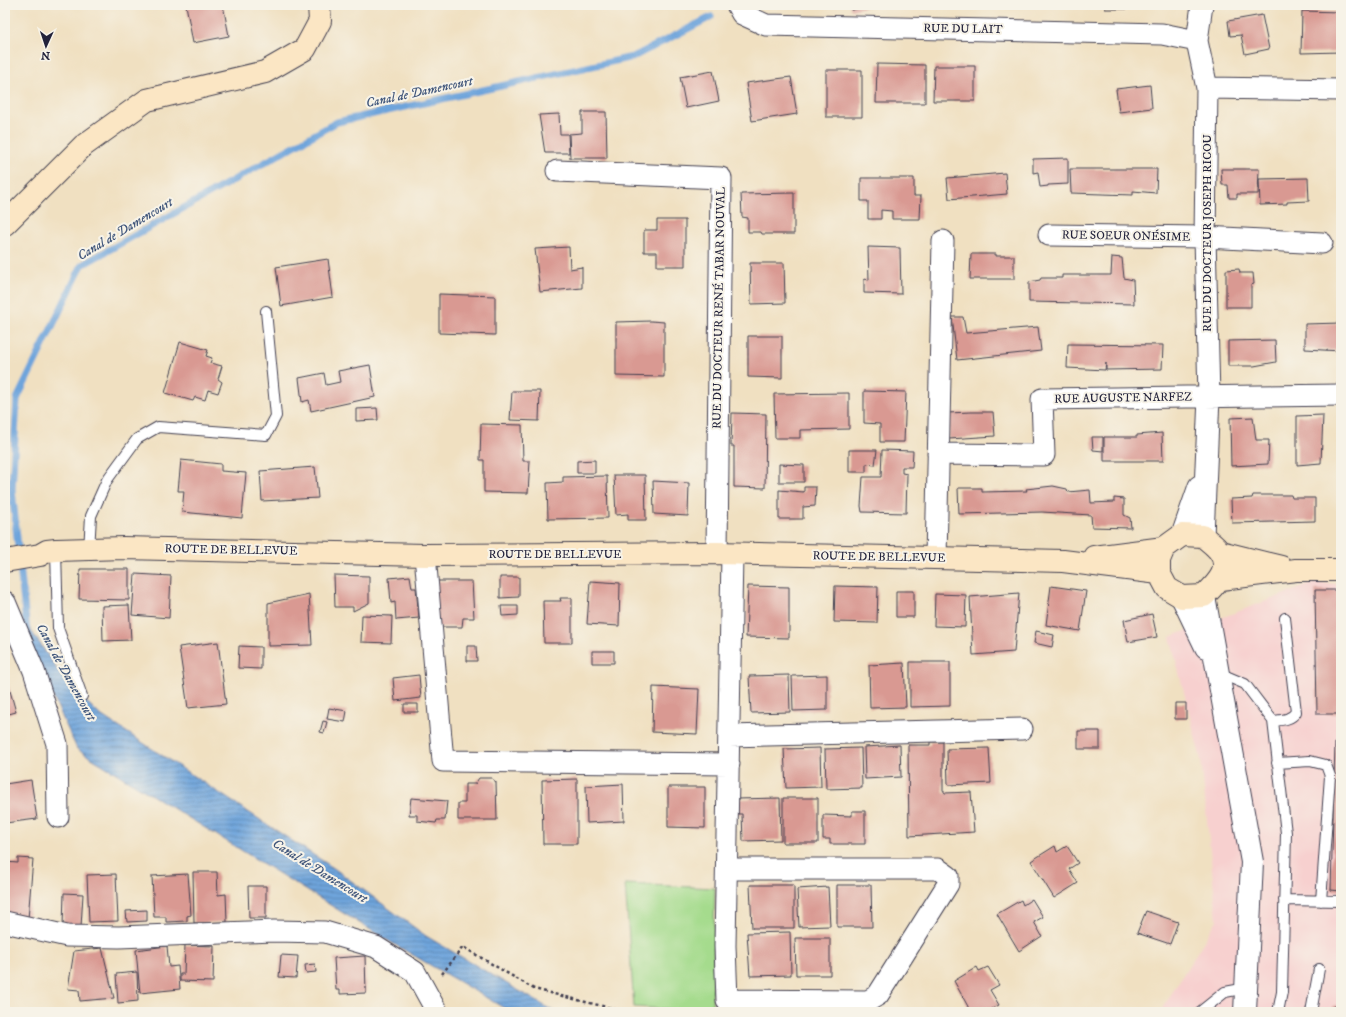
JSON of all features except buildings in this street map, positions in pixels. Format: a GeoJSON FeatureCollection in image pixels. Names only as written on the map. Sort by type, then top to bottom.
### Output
{"type":"FeatureCollection","features":[{"type":"Feature","properties":{"kind":"main road"},"geometry":{"type":"LineString","coordinates":[[5,224],[83,146],[147,100],[265,72],[305,49],[320,21],[319,5]]}},
{"type":"Feature","properties":{"kind":"main road"},"geometry":{"type":"LineString","coordinates":[[1192,536],[1220,552],[1296,570]]}},
{"type":"Feature","properties":{"kind":"main road","name":"ROUTE DE BELLEVUE"},"geometry":{"type":"LineString","coordinates":[[1063,561],[1164,548],[1192,536]]}},
{"type":"Feature","properties":{"kind":"main road","name":"ROUTE DE BELLEVUE"},"geometry":{"type":"LineString","coordinates":[[10,554],[124,548],[425,555],[724,553],[1063,561],[1159,573]]}},
{"type":"Feature","properties":{"kind":"main road"},"geometry":{"type":"LineString","coordinates":[[1164,548],[1159,560],[1159,573],[1167,588],[1182,597],[1204,596],[1221,579],[1224,565],[1220,552]]}},
{"type":"Feature","properties":{"kind":"main road"},"geometry":{"type":"LineString","coordinates":[[1221,579],[1296,570],[1341,570]]}},
{"type":"Feature","properties":{"kind":"street","name":"RUE DU LAIT"},"geometry":{"type":"LineString","coordinates":[[737,5],[742,14],[766,25],[1162,34],[1197,41]]}},
{"type":"Feature","properties":{"kind":"street","name":"RUE DU DOCTEUR JOSEPH RICOU"},"geometry":{"type":"LineString","coordinates":[[1192,536],[1207,462],[1209,397],[1205,237],[1207,88],[1197,41],[1202,5]]}},
{"type":"Feature","properties":{"kind":"street"},"geometry":{"type":"LineString","coordinates":[[1207,88],[1341,90]]}},
{"type":"Feature","properties":{"kind":"street","name":"RUE DU DOCTEUR RENÉ TABAR NOUVAL"},"geometry":{"type":"LineString","coordinates":[[557,171],[721,178],[724,553]]}},
{"type":"Feature","properties":{"kind":"street","name":"RUE SOEUR ONÉSIME"},"geometry":{"type":"LineString","coordinates":[[1049,235],[1205,237],[1322,243]]}},
{"type":"Feature","properties":{"kind":"street"},"geometry":{"type":"LineString","coordinates":[[936,558],[943,241]]}},
{"type":"Feature","properties":{"kind":"street","name":"RUE AUGUSTE NARFEZ"},"geometry":{"type":"LineString","coordinates":[[938,454],[1044,455],[1042,399],[1341,395]]}},
{"type":"Feature","properties":{"kind":"street"},"geometry":{"type":"LineString","coordinates":[[724,553],[729,736],[728,869],[725,946],[727,1000],[868,1001],[878,995],[948,884],[948,876],[938,869],[728,869]]}},
{"type":"Feature","properties":{"kind":"street"},"geometry":{"type":"LineString","coordinates":[[425,555],[443,761],[729,764]]}},
{"type":"Feature","properties":{"kind":"street"},"geometry":{"type":"LineString","coordinates":[[1204,596],[1252,862],[1245,1012]]}},
{"type":"Feature","properties":{"kind":"street"},"geometry":{"type":"LineString","coordinates":[[1182,597],[1219,673]]}},
{"type":"Feature","properties":{"kind":"street"},"geometry":{"type":"LineString","coordinates":[[5,602],[34,671],[57,744],[58,817]]}},
{"type":"Feature","properties":{"kind":"street"},"geometry":{"type":"LineString","coordinates":[[729,736],[1022,729]]}},
{"type":"Feature","properties":{"kind":"street"},"geometry":{"type":"LineString","coordinates":[[5,922],[67,936],[119,937],[274,931],[325,932],[376,947],[415,972],[437,1012]]}},
{"type":"Feature","properties":{"kind":"lane"},"geometry":{"type":"LineString","coordinates":[[89,550],[90,516],[107,480],[137,439],[158,427],[266,435],[276,416],[266,311]]}},
{"type":"Feature","properties":{"kind":"lane"},"geometry":{"type":"LineString","coordinates":[[45,552],[58,628],[82,696]]}},
{"type":"Feature","properties":{"kind":"lane"},"geometry":{"type":"LineString","coordinates":[[1273,721],[1285,720],[1294,716],[1296,712],[1285,618]]}},
{"type":"Feature","properties":{"kind":"lane"},"geometry":{"type":"LineString","coordinates":[[1219,673],[1245,684],[1273,721],[1286,833],[1282,992],[1278,1012]]}},
{"type":"Feature","properties":{"kind":"lane"},"geometry":{"type":"LineString","coordinates":[[1277,763],[1310,761],[1326,765],[1330,776],[1321,901]]}},
{"type":"Feature","properties":{"kind":"lane"},"geometry":{"type":"LineString","coordinates":[[1284,900],[1341,902]]}},
{"type":"Feature","properties":{"kind":"lane"},"geometry":{"type":"LineString","coordinates":[[1311,1012],[1319,969]]}},
{"type":"Feature","properties":{"kind":"lane"},"geometry":{"type":"LineString","coordinates":[[1200,1012],[1225,992],[1247,988]]}},
{"type":"Feature","properties":{"kind":"path"},"geometry":{"type":"LineString","coordinates":[[442,974],[463,947],[534,989],[626,1012]]}},
{"type":"Feature","properties":{"kind":"shaded area"},"geometry":{"type":"Polygon","coordinates":[[[1314,583],[1341,584],[1341,1012],[1160,1012],[1217,920],[1201,760],[1170,637],[1314,583]]]}},
{"type":"Feature","properties":{"kind":"green space"},"geometry":{"type":"Polygon","coordinates":[[[625,884],[715,888],[712,1012],[634,1007],[625,884]]]}},
{"type":"Feature","properties":{"kind":"water"},"geometry":{"type":"Polygon","coordinates":[[[26,623],[65,681],[99,714],[335,869],[426,936],[555,1012],[511,1012],[387,940],[77,749],[25,636],[26,623]]]}},
{"type":"Feature","properties":{"kind":"waterway","name":"Canal de Damencourt"},"geometry":{"type":"LineString","coordinates":[[27,632],[12,490],[17,399],[82,265],[337,122],[633,57],[711,17]]}}]}
